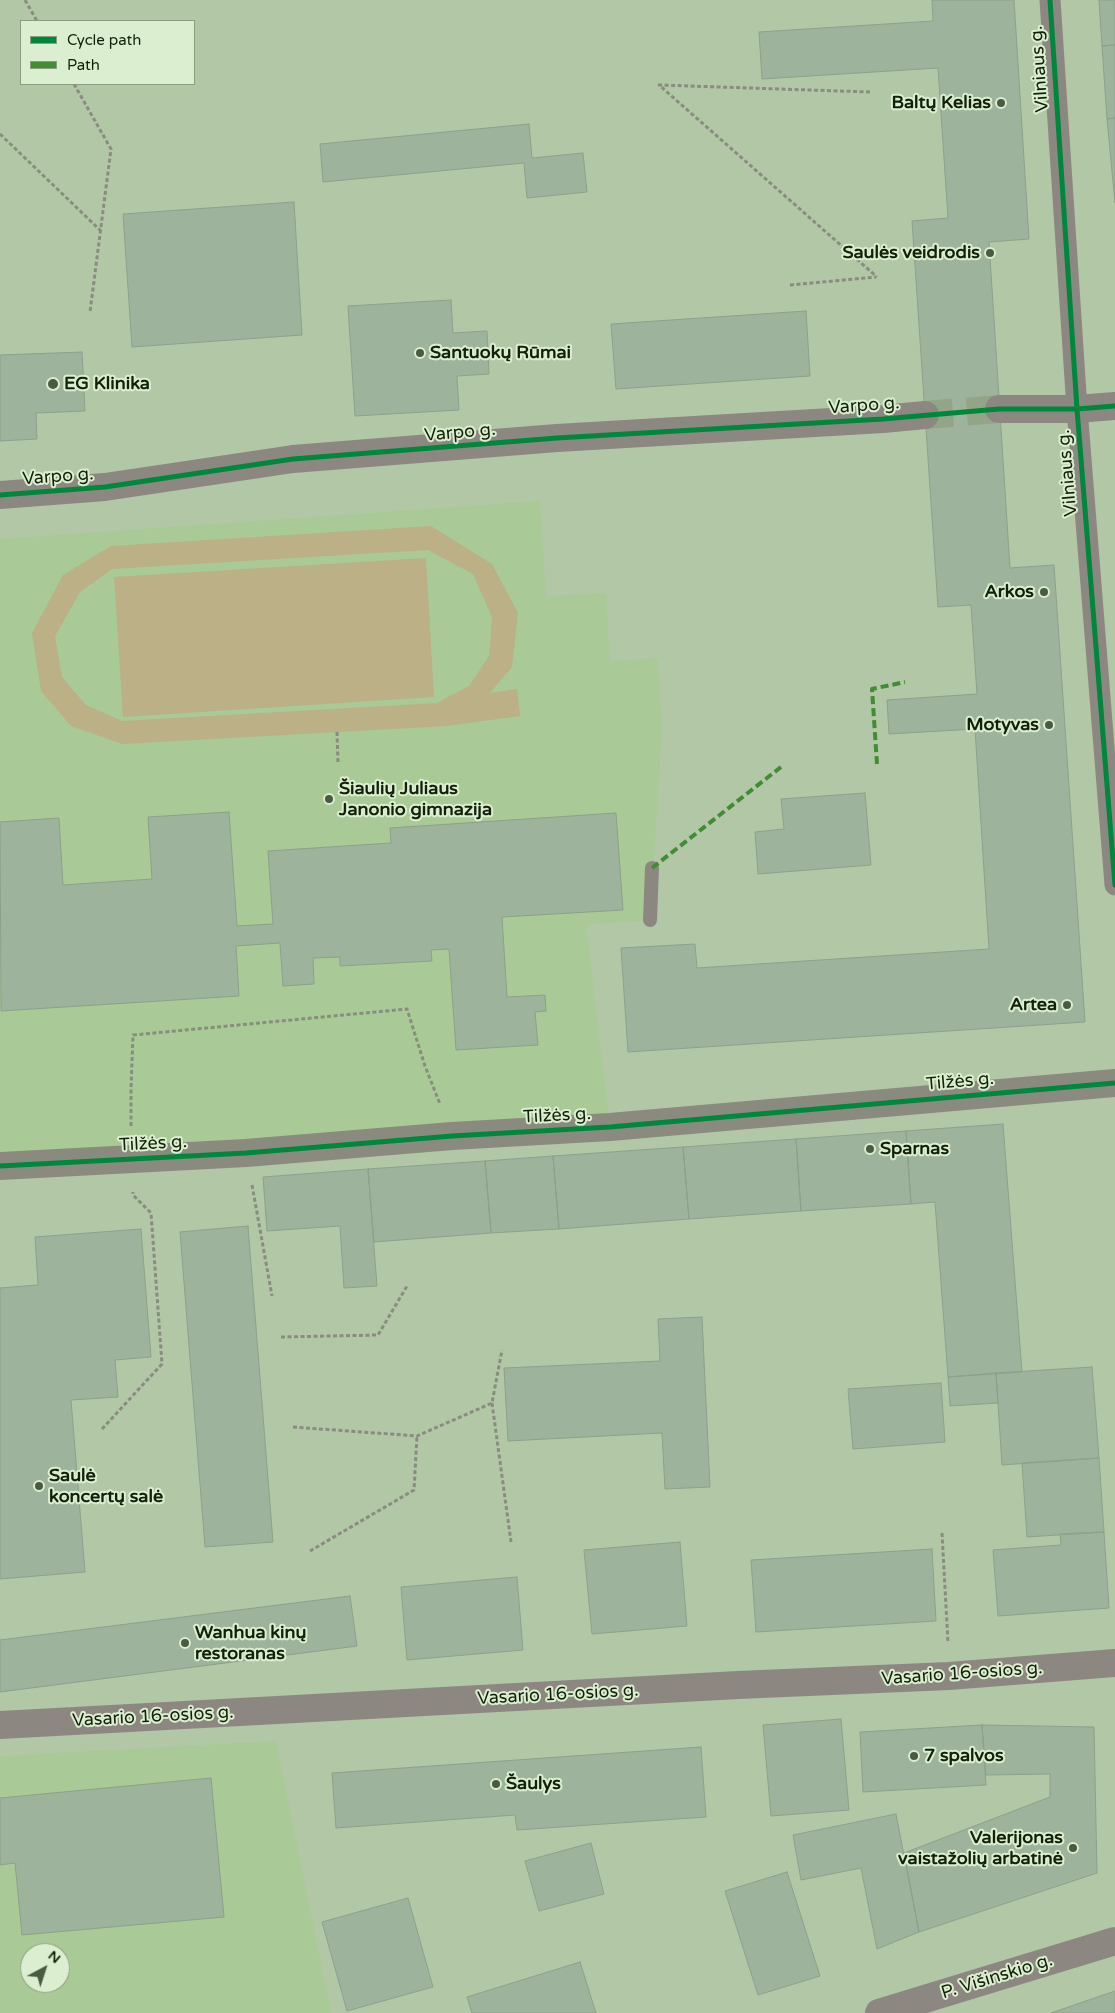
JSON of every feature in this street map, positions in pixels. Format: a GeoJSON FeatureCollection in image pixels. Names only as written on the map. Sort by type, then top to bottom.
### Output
{"type":"FeatureCollection","features":[{"type":"Feature","properties":{"kind":"highway","name":"Tilžės g."},"geometry":{"type":"LineString","coordinates":[[0,1166],[246,1153],[452,1136],[610,1127],[1115,1083]]}},
{"type":"Feature","properties":{"kind":"street","name":"Vilniaus g."},"geometry":{"type":"LineString","coordinates":[[1050,0],[1077,409],[1115,885]]}},
{"type":"Feature","properties":{"kind":"street"},"geometry":{"type":"LineString","coordinates":[[999,409],[1077,409],[1115,406]]}},
{"type":"Feature","properties":{"kind":"street","name":"Varpo g."},"geometry":{"type":"LineString","coordinates":[[0,495],[105,487],[293,460],[558,438],[924,415]]}},
{"type":"Feature","properties":{"kind":"street","name":"Vasario 16-osios g."},"geometry":{"type":"LineString","coordinates":[[0,1725],[738,1685],[949,1676],[1115,1663]]}},
{"type":"Feature","properties":{"kind":"street","name":"P. Višinskio g."},"geometry":{"type":"LineString","coordinates":[[879,2013],[1115,1941]]}},
{"type":"Feature","properties":{"kind":"lane"},"geometry":{"type":"LineString","coordinates":[[650,920],[652,868]]}},
{"type":"Feature","properties":{"kind":"path"},"geometry":{"type":"LineString","coordinates":[[25,0],[36,20]]}},
{"type":"Feature","properties":{"kind":"path"},"geometry":{"type":"LineString","coordinates":[[790,285],[877,277],[659,84],[870,92]]}},
{"type":"Feature","properties":{"kind":"path"},"geometry":{"type":"LineString","coordinates":[[75,85],[111,149],[90,312]]}},
{"type":"Feature","properties":{"kind":"path"},"geometry":{"type":"LineString","coordinates":[[0,134],[100,230]]}},
{"type":"Feature","properties":{"kind":"path"},"geometry":{"type":"LineString","coordinates":[[337,732],[338,763]]}},
{"type":"Feature","properties":{"kind":"path"},"geometry":{"type":"LineString","coordinates":[[132,1159],[131,1089],[133,1035],[407,1009],[452,1136]]}},
{"type":"Feature","properties":{"kind":"path"},"geometry":{"type":"LineString","coordinates":[[246,1153],[272,1296]]}},
{"type":"Feature","properties":{"kind":"path"},"geometry":{"type":"LineString","coordinates":[[102,1429],[162,1364],[150,1213],[133,1195]]}},
{"type":"Feature","properties":{"kind":"path"},"geometry":{"type":"LineString","coordinates":[[281,1337],[378,1335],[408,1286]]}},
{"type":"Feature","properties":{"kind":"path"},"geometry":{"type":"LineString","coordinates":[[502,1350],[492,1403],[511,1542]]}},
{"type":"Feature","properties":{"kind":"path"},"geometry":{"type":"LineString","coordinates":[[293,1427],[417,1436],[492,1403]]}},
{"type":"Feature","properties":{"kind":"path"},"geometry":{"type":"LineString","coordinates":[[310,1551],[414,1490],[417,1436]]}},
{"type":"Feature","properties":{"kind":"path"},"geometry":{"type":"LineString","coordinates":[[942,1533],[949,1676]]}},
{"type":"Feature","properties":{"kind":"shaded area","name":"Šiaulių Juliaus Janonio gimnazija"},"geometry":{"type":"Polygon","coordinates":[[[540,501],[546,596],[606,593],[610,661],[658,658],[662,730],[650,920],[586,925],[610,1127],[0,1166],[0,539],[540,501]]]}},
{"type":"Feature","properties":{"kind":"shaded area"},"geometry":{"type":"Polygon","coordinates":[[[431,526],[492,564],[518,613],[512,667],[490,693],[517,689],[520,716],[447,726],[122,744],[71,726],[41,691],[32,633],[63,575],[111,546],[431,526]],[[428,550],[112,569],[80,592],[55,636],[62,677],[86,705],[122,721],[437,703],[469,686],[489,656],[492,617],[473,574],[428,550]]]}},
{"type":"Feature","properties":{"kind":"shaded area"},"geometry":{"type":"Polygon","coordinates":[[[426,558],[434,697],[123,717],[114,577],[426,558]]]}},
{"type":"Feature","properties":{"kind":"shaded area"},"geometry":{"type":"Polygon","coordinates":[[[276,1741],[331,2013],[0,2013],[0,1756],[276,1741]]]}},
{"type":"Feature","properties":{"kind":"building"},"geometry":{"type":"Polygon","coordinates":[[[932,0],[1014,0],[1029,239],[989,242],[1010,568],[1054,565],[1085,1022],[628,1052],[621,948],[695,944],[697,968],[989,949],[975,729],[889,734],[887,700],[977,694],[971,605],[938,607],[912,221],[948,218],[938,68],[762,79],[759,32],[933,21],[932,0]]]}},
{"type":"Feature","properties":{"kind":"building"},"geometry":{"type":"Polygon","coordinates":[[[1099,0],[1115,0],[1115,45],[1102,46],[1099,0]]]}},
{"type":"Feature","properties":{"kind":"building"},"geometry":{"type":"Polygon","coordinates":[[[1115,45],[1115,118],[1107,119],[1102,46],[1115,45]]]}},
{"type":"Feature","properties":{"kind":"building"},"geometry":{"type":"Polygon","coordinates":[[[1115,118],[1115,203],[1107,119],[1115,118]]]}},
{"type":"Feature","properties":{"kind":"building"},"geometry":{"type":"Polygon","coordinates":[[[529,124],[532,158],[583,153],[587,192],[527,198],[524,163],[323,182],[320,144],[529,124]]]}},
{"type":"Feature","properties":{"kind":"building"},"geometry":{"type":"Polygon","coordinates":[[[294,202],[302,335],[132,347],[123,214],[294,202]]]}},
{"type":"Feature","properties":{"kind":"building","name":"Santuokų Rūmai"},"geometry":{"type":"Polygon","coordinates":[[[451,300],[453,333],[487,331],[489,374],[457,376],[459,410],[355,416],[348,306],[451,300]]]}},
{"type":"Feature","properties":{"kind":"building"},"geometry":{"type":"Polygon","coordinates":[[[806,311],[810,376],[616,389],[611,324],[806,311]]]}},
{"type":"Feature","properties":{"kind":"building"},"geometry":{"type":"Polygon","coordinates":[[[82,352],[85,411],[36,413],[37,439],[0,441],[0,355],[82,352]]]}},
{"type":"Feature","properties":{"kind":"building"},"geometry":{"type":"Polygon","coordinates":[[[865,793],[871,865],[758,874],[755,832],[784,829],[781,799],[865,793]]]}},
{"type":"Feature","properties":{"kind":"building"},"geometry":{"type":"Polygon","coordinates":[[[229,812],[237,926],[273,924],[268,851],[391,843],[390,828],[616,813],[623,910],[502,917],[507,997],[545,995],[546,1011],[535,1012],[538,1045],[456,1050],[449,949],[431,950],[432,961],[340,966],[340,957],[313,958],[314,984],[283,986],[280,943],[236,946],[239,996],[1,1011],[0,822],[59,818],[63,885],[152,879],[148,817],[229,812]]]}},
{"type":"Feature","properties":{"kind":"building"},"geometry":{"type":"Polygon","coordinates":[[[1003,1124],[1022,1372],[948,1377],[935,1202],[911,1204],[906,1131],[1003,1124]]]}},
{"type":"Feature","properties":{"kind":"building"},"geometry":{"type":"Polygon","coordinates":[[[906,1131],[911,1204],[801,1211],[796,1139],[906,1131]]]}},
{"type":"Feature","properties":{"kind":"building"},"geometry":{"type":"Polygon","coordinates":[[[796,1139],[801,1211],[689,1219],[683,1147],[796,1139]]]}},
{"type":"Feature","properties":{"kind":"building"},"geometry":{"type":"Polygon","coordinates":[[[683,1147],[689,1219],[559,1229],[553,1156],[683,1147]]]}},
{"type":"Feature","properties":{"kind":"building"},"geometry":{"type":"Polygon","coordinates":[[[553,1156],[559,1229],[491,1233],[485,1161],[553,1156]]]}},
{"type":"Feature","properties":{"kind":"building"},"geometry":{"type":"Polygon","coordinates":[[[485,1161],[491,1233],[374,1242],[368,1169],[485,1161]]]}},
{"type":"Feature","properties":{"kind":"building"},"geometry":{"type":"Polygon","coordinates":[[[368,1169],[377,1286],[344,1288],[340,1226],[267,1231],[263,1177],[368,1169]]]}},
{"type":"Feature","properties":{"kind":"building"},"geometry":{"type":"Polygon","coordinates":[[[248,1226],[273,1542],[205,1547],[180,1232],[248,1226]]]}},
{"type":"Feature","properties":{"kind":"building","name":"Saulė koncertų salė"},"geometry":{"type":"Polygon","coordinates":[[[141,1229],[151,1357],[115,1360],[118,1397],[71,1400],[85,1572],[0,1579],[0,1288],[38,1285],[35,1237],[141,1229]]]}},
{"type":"Feature","properties":{"kind":"building"},"geometry":{"type":"Polygon","coordinates":[[[702,1317],[710,1487],[665,1489],[662,1433],[508,1441],[504,1368],[660,1361],[658,1319],[702,1317]]]}},
{"type":"Feature","properties":{"kind":"building"},"geometry":{"type":"Polygon","coordinates":[[[1092,1367],[1099,1458],[1002,1465],[996,1373],[1092,1367]]]}},
{"type":"Feature","properties":{"kind":"building"},"geometry":{"type":"Polygon","coordinates":[[[996,1373],[998,1403],[950,1406],[948,1377],[996,1373]]]}},
{"type":"Feature","properties":{"kind":"building"},"geometry":{"type":"Polygon","coordinates":[[[941,1383],[945,1442],[853,1449],[848,1389],[941,1383]]]}},
{"type":"Feature","properties":{"kind":"building"},"geometry":{"type":"Polygon","coordinates":[[[1099,1458],[1104,1532],[1027,1537],[1022,1463],[1099,1458]]]}},
{"type":"Feature","properties":{"kind":"building"},"geometry":{"type":"Polygon","coordinates":[[[1104,1532],[1109,1608],[998,1616],[993,1550],[1061,1545],[1060,1534],[1104,1532]]]}},
{"type":"Feature","properties":{"kind":"building"},"geometry":{"type":"Polygon","coordinates":[[[680,1542],[687,1626],[592,1634],[584,1550],[680,1542]]]}},
{"type":"Feature","properties":{"kind":"building"},"geometry":{"type":"Polygon","coordinates":[[[932,1549],[936,1621],[756,1632],[751,1560],[932,1549]]]}},
{"type":"Feature","properties":{"kind":"building"},"geometry":{"type":"Polygon","coordinates":[[[517,1577],[523,1650],[407,1660],[401,1587],[517,1577]]]}},
{"type":"Feature","properties":{"kind":"building"},"geometry":{"type":"Polygon","coordinates":[[[350,1596],[357,1646],[0,1692],[0,1640],[350,1596]]]}},
{"type":"Feature","properties":{"kind":"building"},"geometry":{"type":"Polygon","coordinates":[[[841,1719],[849,1810],[771,1816],[763,1725],[841,1719]]]}},
{"type":"Feature","properties":{"kind":"building"},"geometry":{"type":"Polygon","coordinates":[[[982,1725],[986,1785],[863,1792],[860,1732],[982,1725]]]}},
{"type":"Feature","properties":{"kind":"building"},"geometry":{"type":"Polygon","coordinates":[[[982,1725],[1094,1727],[1097,1873],[919,1932],[904,1853],[1050,1797],[1050,1774],[986,1775],[982,1725]]]}},
{"type":"Feature","properties":{"kind":"building"},"geometry":{"type":"Polygon","coordinates":[[[701,1747],[706,1817],[517,1830],[515,1815],[336,1828],[332,1773],[701,1747]]]}},
{"type":"Feature","properties":{"kind":"building"},"geometry":{"type":"Polygon","coordinates":[[[211,1778],[224,1917],[22,1935],[15,1863],[0,1865],[0,1798],[211,1778]]]}},
{"type":"Feature","properties":{"kind":"building"},"geometry":{"type":"Polygon","coordinates":[[[896,1814],[919,1932],[877,1949],[861,1868],[801,1880],[793,1835],[896,1814]]]}},
{"type":"Feature","properties":{"kind":"building"},"geometry":{"type":"Polygon","coordinates":[[[591,1843],[604,1894],[539,1911],[525,1861],[591,1843]]]}},
{"type":"Feature","properties":{"kind":"building"},"geometry":{"type":"Polygon","coordinates":[[[787,1872],[820,1976],[758,1995],[725,1891],[787,1872]]]}},
{"type":"Feature","properties":{"kind":"building"},"geometry":{"type":"Polygon","coordinates":[[[408,1898],[433,1987],[347,2011],[322,1922],[408,1898]]]}},
{"type":"Feature","properties":{"kind":"building"},"geometry":{"type":"Polygon","coordinates":[[[580,1962],[596,2013],[472,2013],[467,1997],[580,1962]]]}},
{"type":"Feature","properties":{"kind":"building"},"geometry":{"type":"Polygon","coordinates":[[[1115,1991],[1115,2013],[1051,2013],[1115,1991]]]}},
{"type":"Feature","properties":{"kind":"tunnel"},"geometry":{"type":"LineString","coordinates":[[925,415],[999,409]]}},
{"type":"Feature","properties":{"kind":"marked path"},"geometry":{"type":"LineString","coordinates":[[877,764],[872,689],[905,682]]}},
{"type":"Feature","properties":{"kind":"marked path"},"geometry":{"type":"LineString","coordinates":[[652,868],[781,767]]}},
{"type":"Feature","properties":{"kind":"cycle path"},"geometry":{"type":"LineString","coordinates":[[1050,0],[1077,409],[1115,885]]}},
{"type":"Feature","properties":{"kind":"cycle path"},"geometry":{"type":"LineString","coordinates":[[0,495],[105,487],[293,459],[557,438],[883,419],[999,409],[1077,409],[1115,406]]}},
{"type":"Feature","properties":{"kind":"cycle path"},"geometry":{"type":"LineString","coordinates":[[0,1166],[246,1153],[452,1136],[610,1127],[1115,1083]]}},
{"type":"Feature","properties":{"kind":"place","name":"Baltų Kelias"},"geometry":{"type":"Point","coordinates":[1001,103]}},
{"type":"Feature","properties":{"kind":"place","name":"Saulės veidrodis"},"geometry":{"type":"Point","coordinates":[990,253]}},
{"type":"Feature","properties":{"kind":"place","name":"Santuokų Rūmai"},"geometry":{"type":"Point","coordinates":[420,353]}},
{"type":"Feature","properties":{"kind":"place","name":"EG Klinika"},"geometry":{"type":"Point","coordinates":[53,384]}},
{"type":"Feature","properties":{"kind":"place","name":"Arkos"},"geometry":{"type":"Point","coordinates":[1044,592]}},
{"type":"Feature","properties":{"kind":"place","name":"Motyvas"},"geometry":{"type":"Point","coordinates":[1049,725]}},
{"type":"Feature","properties":{"kind":"place","name":"Šiaulių Juliaus Janonio gimnazija"},"geometry":{"type":"Point","coordinates":[329,799]}},
{"type":"Feature","properties":{"kind":"place","name":"Artea"},"geometry":{"type":"Point","coordinates":[1067,1005]}},
{"type":"Feature","properties":{"kind":"place","name":"Sparnas"},"geometry":{"type":"Point","coordinates":[870,1149]}},
{"type":"Feature","properties":{"kind":"place","name":"Saulė koncertų salė"},"geometry":{"type":"Point","coordinates":[39,1486]}},
{"type":"Feature","properties":{"kind":"place","name":"Wanhua kinų restoranas"},"geometry":{"type":"Point","coordinates":[185,1643]}},
{"type":"Feature","properties":{"kind":"place","name":"7 spalvos"},"geometry":{"type":"Point","coordinates":[914,1756]}},
{"type":"Feature","properties":{"kind":"place","name":"Šaulys"},"geometry":{"type":"Point","coordinates":[496,1784]}},
{"type":"Feature","properties":{"kind":"place","name":"Valerijonas vaistažolių arbatinė"},"geometry":{"type":"Point","coordinates":[1073,1848]}}]}
